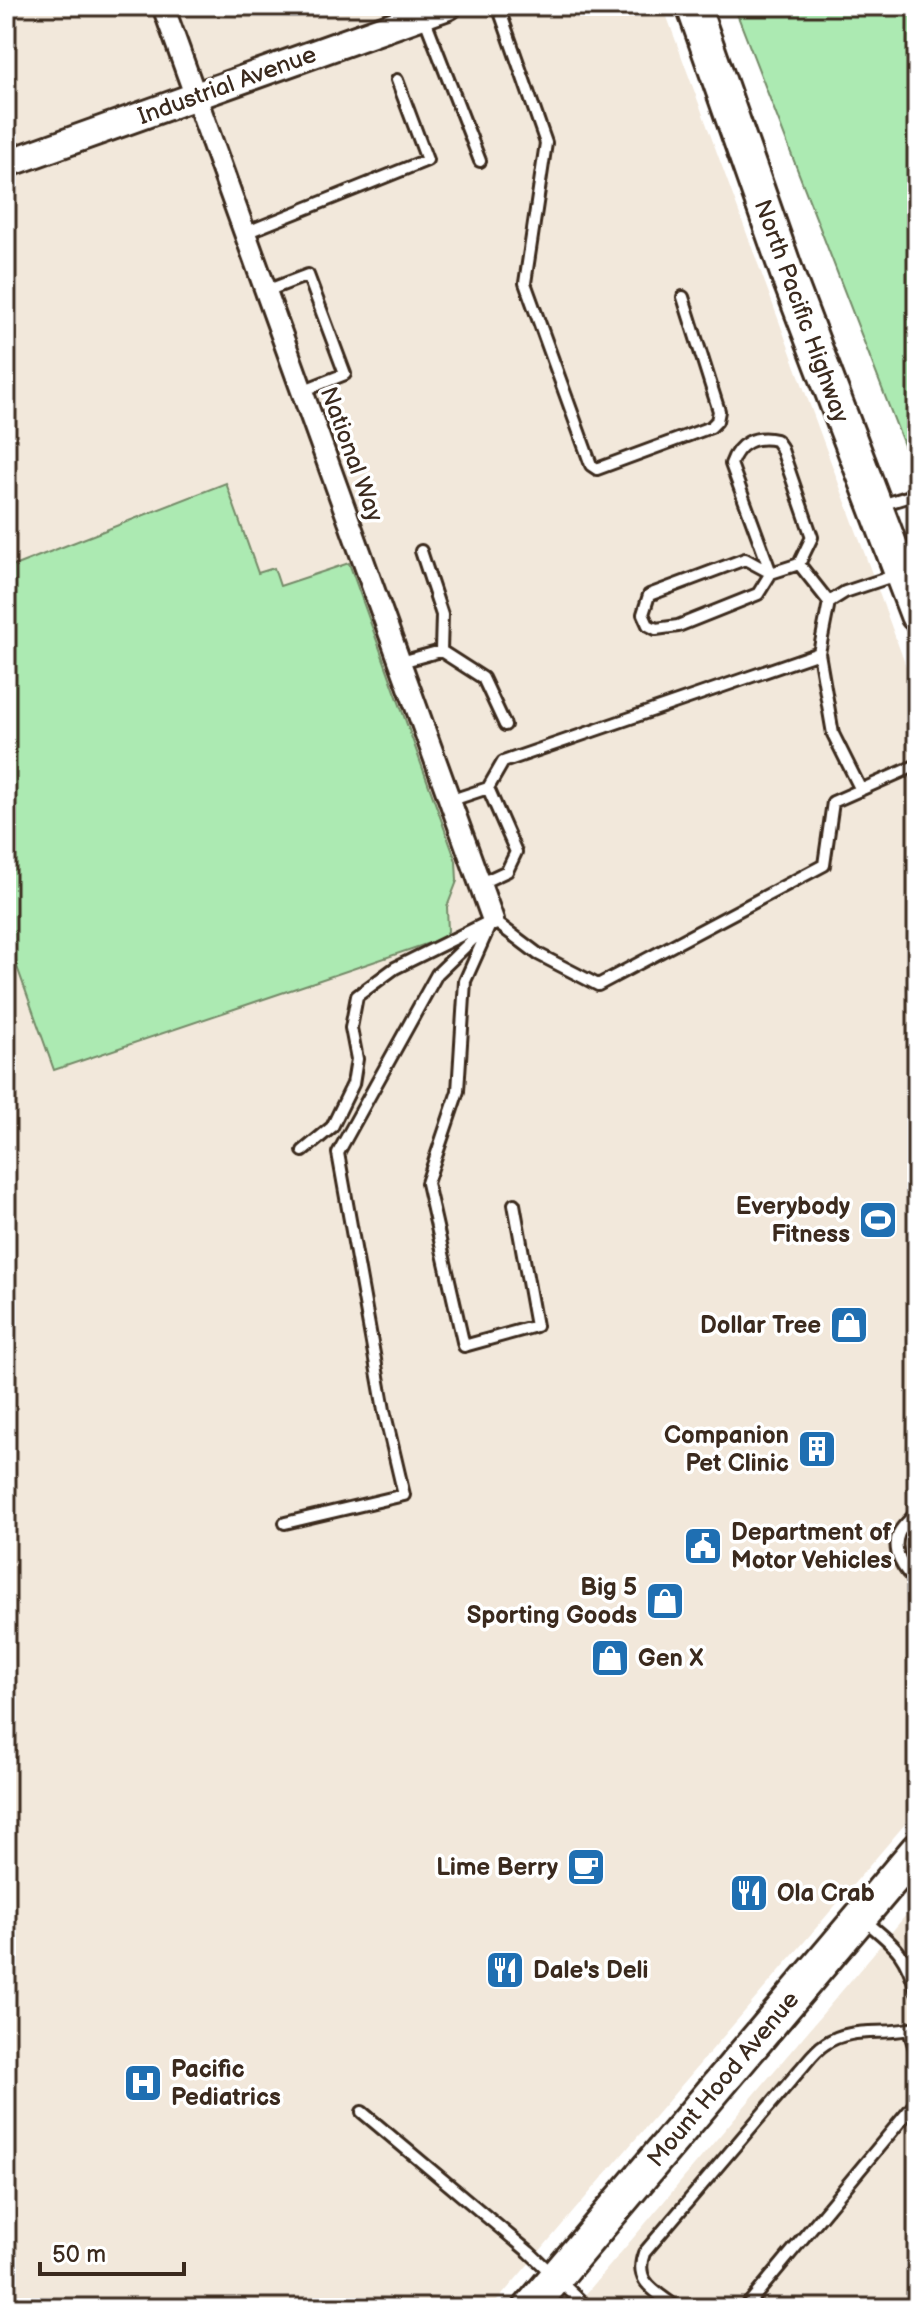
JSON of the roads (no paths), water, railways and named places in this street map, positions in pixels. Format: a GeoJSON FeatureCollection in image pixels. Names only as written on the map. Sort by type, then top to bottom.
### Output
{"type":"FeatureCollection","features":[{"type":"Feature","properties":{"kind":"main road","name":"North Pacific Highway"},"geometry":{"type":"LineString","coordinates":[[693,6],[789,279],[917,615]]}},
{"type":"Feature","properties":{"kind":"main road","name":"Mount Hood Avenue"},"geometry":{"type":"LineString","coordinates":[[530,2308],[917,1850]]}},
{"type":"Feature","properties":{"kind":"street","name":"National Way"},"geometry":{"type":"LineString","coordinates":[[163,6],[493,920]]}},
{"type":"Feature","properties":{"kind":"street","name":"Industrial Avenue"},"geometry":{"type":"LineString","coordinates":[[6,164],[448,6]]}},
{"type":"Feature","properties":{"kind":"lane"},"geometry":{"type":"LineString","coordinates":[[498,6],[546,143],[525,283],[591,465],[597,469],[711,427],[717,421],[719,411],[683,297]]}},
{"type":"Feature","properties":{"kind":"lane"},"geometry":{"type":"LineString","coordinates":[[423,15],[480,161]]}},
{"type":"Feature","properties":{"kind":"lane"},"geometry":{"type":"LineString","coordinates":[[245,233],[427,160],[397,80]]}},
{"type":"Feature","properties":{"kind":"lane"},"geometry":{"type":"LineString","coordinates":[[266,291],[308,275],[345,374],[302,391]]}},
{"type":"Feature","properties":{"kind":"lane"},"geometry":{"type":"LineString","coordinates":[[771,573],[731,464],[742,446],[758,438],[776,440],[781,447],[812,537],[799,564],[771,573],[758,594],[678,626],[656,629],[648,625],[643,614],[649,595],[745,559],[771,573]]}},
{"type":"Feature","properties":{"kind":"lane"},"geometry":{"type":"LineString","coordinates":[[875,506],[917,494]]}},
{"type":"Feature","properties":{"kind":"lane"},"geometry":{"type":"LineString","coordinates":[[421,551],[442,615],[441,651]]}},
{"type":"Feature","properties":{"kind":"lane"},"geometry":{"type":"LineString","coordinates":[[799,564],[829,602]]}},
{"type":"Feature","properties":{"kind":"lane"},"geometry":{"type":"LineString","coordinates":[[861,790],[833,734],[819,653],[829,602],[845,592],[901,573]]}},
{"type":"Feature","properties":{"kind":"lane"},"geometry":{"type":"LineString","coordinates":[[401,662],[441,651],[483,678],[505,725]]}},
{"type":"Feature","properties":{"kind":"lane"},"geometry":{"type":"LineString","coordinates":[[449,801],[488,788],[503,762],[819,653]]}},
{"type":"Feature","properties":{"kind":"lane"},"geometry":{"type":"LineString","coordinates":[[493,920],[538,954],[598,985],[824,865],[833,802],[917,765]]}},
{"type":"Feature","properties":{"kind":"lane"},"geometry":{"type":"LineString","coordinates":[[479,884],[507,871],[516,852],[488,788]]}},
{"type":"Feature","properties":{"kind":"lane"},"geometry":{"type":"LineString","coordinates":[[303,1151],[332,1127],[353,1084],[357,1059],[351,1028],[357,996],[395,968],[493,920]]}},
{"type":"Feature","properties":{"kind":"lane"},"geometry":{"type":"LineString","coordinates":[[493,920],[465,981],[458,1091],[427,1183],[464,1346],[536,1326],[514,1204]]}},
{"type":"Feature","properties":{"kind":"lane"},"geometry":{"type":"LineString","coordinates":[[285,1523],[404,1495],[384,1410],[338,1153],[437,974],[493,920]]}},
{"type":"Feature","properties":{"kind":"lane"},"geometry":{"type":"LineString","coordinates":[[6,1259],[6,1273]]}},
{"type":"Feature","properties":{"kind":"lane"},"geometry":{"type":"LineString","coordinates":[[917,1512],[899,1533],[897,1548],[902,1567],[917,1582]]}},
{"type":"Feature","properties":{"kind":"lane"},"geometry":{"type":"LineString","coordinates":[[860,1917],[902,1954],[917,1992]]}},
{"type":"Feature","properties":{"kind":"lane"},"geometry":{"type":"LineString","coordinates":[[677,2308],[643,2280],[639,2266],[644,2253],[824,2044],[848,2033],[891,2033],[913,2028],[917,2055]]}},
{"type":"Feature","properties":{"kind":"lane"},"geometry":{"type":"LineString","coordinates":[[745,2308],[917,2101]]}},
{"type":"Feature","properties":{"kind":"lane"},"geometry":{"type":"LineString","coordinates":[[362,2112],[529,2252],[588,2308]]}},
{"type":"Feature","properties":{"kind":"place","name":"Everybody Fitness"},"geometry":{"type":"Point","coordinates":[878,1220]}},
{"type":"Feature","properties":{"kind":"place","name":"Dollar Tree"},"geometry":{"type":"Point","coordinates":[849,1325]}},
{"type":"Feature","properties":{"kind":"place","name":"Companion Pet Clinic"},"geometry":{"type":"Point","coordinates":[817,1449]}},
{"type":"Feature","properties":{"kind":"place","name":"Department of Motor Vehicles"},"geometry":{"type":"Point","coordinates":[703,1546]}},
{"type":"Feature","properties":{"kind":"place","name":"Big 5 Sporting Goods"},"geometry":{"type":"Point","coordinates":[665,1601]}},
{"type":"Feature","properties":{"kind":"place","name":"Gen X"},"geometry":{"type":"Point","coordinates":[610,1658]}},
{"type":"Feature","properties":{"kind":"place","name":"Lime Berry"},"geometry":{"type":"Point","coordinates":[586,1867]}},
{"type":"Feature","properties":{"kind":"place","name":"Ola Crab"},"geometry":{"type":"Point","coordinates":[749,1893]}},
{"type":"Feature","properties":{"kind":"place","name":"Dale's Deli"},"geometry":{"type":"Point","coordinates":[505,1970]}},
{"type":"Feature","properties":{"kind":"place","name":"Pacific Pediatrics"},"geometry":{"type":"Point","coordinates":[143,2083]}}]}
